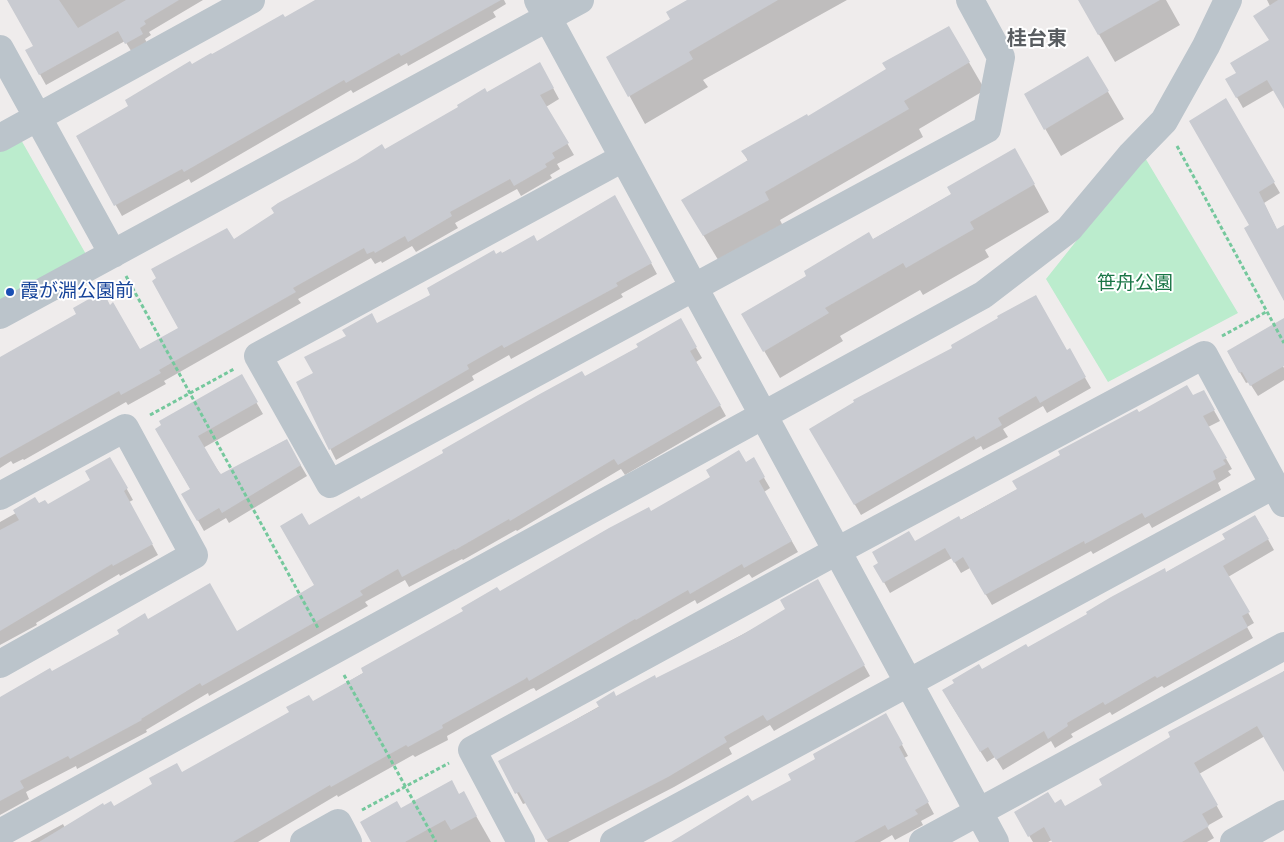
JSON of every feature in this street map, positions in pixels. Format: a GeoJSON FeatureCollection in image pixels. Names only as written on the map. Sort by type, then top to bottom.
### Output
{"type":"FeatureCollection","features":[{"type":"Feature","properties":{"kind":"street"},"geometry":{"type":"LineString","coordinates":[[0,138],[251,0]]}},
{"type":"Feature","properties":{"kind":"street"},"geometry":{"type":"LineString","coordinates":[[0,315],[113,254],[542,9],[580,0]]}},
{"type":"Feature","properties":{"kind":"street"},"geometry":{"type":"LineString","coordinates":[[623,158],[258,356],[330,484],[987,129],[1001,57],[970,0]]}},
{"type":"Feature","properties":{"kind":"street"},"geometry":{"type":"LineString","coordinates":[[0,833],[983,295],[1069,229],[1131,155],[1164,121],[1206,46],[1228,0]]}},
{"type":"Feature","properties":{"kind":"street"},"geometry":{"type":"LineString","coordinates":[[542,9],[995,842]]}},
{"type":"Feature","properties":{"kind":"street"},"geometry":{"type":"LineString","coordinates":[[0,49],[113,254]]}},
{"type":"Feature","properties":{"kind":"street"},"geometry":{"type":"LineString","coordinates":[[521,842],[472,750],[836,551],[1204,355],[1279,494],[908,683],[614,842]]}},
{"type":"Feature","properties":{"kind":"street"},"geometry":{"type":"LineString","coordinates":[[0,496],[125,428],[194,555],[0,664]]}},
{"type":"Feature","properties":{"kind":"street"},"geometry":{"type":"LineString","coordinates":[[922,842],[1284,646]]}},
{"type":"Feature","properties":{"kind":"street"},"geometry":{"type":"LineString","coordinates":[[1234,842],[1284,814]]}},
{"type":"Feature","properties":{"kind":"street"},"geometry":{"type":"LineString","coordinates":[[304,842],[343,833]]}},
{"type":"Feature","properties":{"kind":"path"},"geometry":{"type":"LineString","coordinates":[[1164,121],[1284,343]]}},
{"type":"Feature","properties":{"kind":"path"},"geometry":{"type":"LineString","coordinates":[[113,254],[436,842]]}},
{"type":"Feature","properties":{"kind":"path"},"geometry":{"type":"LineString","coordinates":[[1204,355],[1207,343],[1266,312]]}},
{"type":"Feature","properties":{"kind":"path"},"geometry":{"type":"LineString","coordinates":[[125,428],[258,356]]}},
{"type":"Feature","properties":{"kind":"path"},"geometry":{"type":"LineString","coordinates":[[343,833],[406,786],[472,750]]}},
{"type":"Feature","properties":{"kind":"green space"},"geometry":{"type":"Polygon","coordinates":[[[20,138],[87,256],[0,304],[0,149],[20,138]]]}},
{"type":"Feature","properties":{"kind":"green space","name":"笹舟公園"},"geometry":{"type":"Polygon","coordinates":[[[1144,156],[1238,313],[1108,382],[1046,279],[1144,156]]]}},
{"type":"Feature","properties":{"kind":"building"},"geometry":{"type":"Polygon","coordinates":[[[7,0],[59,0],[78,28],[126,0],[179,0],[144,21],[146,24],[140,28],[143,34],[125,44],[118,31],[39,75],[25,50],[33,46],[7,0]]]}},
{"type":"Feature","properties":{"kind":"building"},"geometry":{"type":"Polygon","coordinates":[[[315,0],[501,0],[401,56],[399,53],[346,83],[344,80],[184,172],[182,169],[114,206],[76,136],[128,106],[125,100],[190,61],[192,64],[283,14],[285,17],[315,0]]]}},
{"type":"Feature","properties":{"kind":"building"},"geometry":{"type":"Polygon","coordinates":[[[687,0],[778,0],[689,52],[693,59],[628,97],[606,57],[670,19],[666,12],[687,0]]]}},
{"type":"Feature","properties":{"kind":"building"},"geometry":{"type":"Polygon","coordinates":[[[1078,0],[1160,0],[1098,35],[1078,0]]]}},
{"type":"Feature","properties":{"kind":"building"},"geometry":{"type":"Polygon","coordinates":[[[1278,0],[1284,0],[1284,109],[1267,80],[1236,98],[1225,79],[1236,73],[1230,63],[1269,40],[1253,16],[1278,0]]]}},
{"type":"Feature","properties":{"kind":"building"},"geometry":{"type":"Polygon","coordinates":[[[949,26],[970,62],[904,101],[909,109],[765,192],[769,200],[703,236],[681,200],[748,160],[741,151],[807,114],[808,116],[886,69],[882,63],[949,26]]]}},
{"type":"Feature","properties":{"kind":"building"},"geometry":{"type":"Polygon","coordinates":[[[1088,56],[1109,91],[1044,130],[1024,94],[1088,56]]]}},
{"type":"Feature","properties":{"kind":"building"},"geometry":{"type":"Polygon","coordinates":[[[540,62],[554,88],[540,95],[569,143],[552,153],[555,158],[545,164],[547,167],[514,186],[510,179],[450,212],[452,216],[408,242],[405,236],[375,253],[374,251],[367,254],[364,248],[293,288],[296,292],[159,370],[161,373],[121,395],[119,391],[0,458],[0,357],[76,314],[73,308],[103,291],[110,305],[113,302],[140,349],[178,328],[152,281],[156,278],[151,269],[227,228],[234,239],[274,213],[271,208],[278,203],[357,160],[382,144],[385,149],[458,107],[457,105],[485,88],[487,92],[540,62]]]}},
{"type":"Feature","properties":{"kind":"building"},"geometry":{"type":"Polygon","coordinates":[[[1226,98],[1275,182],[1259,192],[1277,229],[1284,225],[1284,301],[1244,228],[1249,225],[1189,121],[1226,98]]]}},
{"type":"Feature","properties":{"kind":"building"},"geometry":{"type":"Polygon","coordinates":[[[1015,148],[1035,184],[970,222],[974,229],[906,268],[903,263],[825,308],[829,313],[763,352],[741,314],[806,276],[804,271],[869,232],[873,239],[951,194],[947,187],[1015,148]]]}},
{"type":"Feature","properties":{"kind":"building"},"geometry":{"type":"Polygon","coordinates":[[[615,195],[652,263],[616,283],[618,286],[504,348],[502,345],[467,365],[469,369],[329,450],[296,382],[313,373],[304,357],[346,336],[342,330],[372,313],[377,323],[430,295],[427,288],[494,250],[496,254],[501,251],[502,253],[534,235],[537,241],[615,195]]]}},
{"type":"Feature","properties":{"kind":"building"},"geometry":{"type":"Polygon","coordinates":[[[1036,295],[1067,350],[1070,348],[1086,377],[1040,403],[1036,396],[998,418],[1002,425],[976,440],[974,436],[854,505],[809,429],[854,402],[853,400],[952,348],[951,345],[998,318],[997,316],[1036,295]]]}},
{"type":"Feature","properties":{"kind":"building"},"geometry":{"type":"Polygon","coordinates":[[[681,318],[697,347],[690,351],[721,405],[618,465],[614,459],[510,521],[509,519],[455,550],[402,577],[398,569],[360,591],[363,595],[202,686],[200,683],[142,720],[70,759],[68,756],[20,781],[24,788],[0,801],[0,697],[50,668],[52,671],[119,634],[117,630],[145,613],[148,619],[210,583],[237,631],[314,585],[280,526],[302,513],[309,525],[359,496],[361,499],[443,453],[442,450],[538,395],[582,371],[585,376],[638,347],[636,344],[681,318]]]}},
{"type":"Feature","properties":{"kind":"building"},"geometry":{"type":"Polygon","coordinates":[[[1284,318],[1284,366],[1250,386],[1242,372],[1239,373],[1227,351],[1284,318]]]}},
{"type":"Feature","properties":{"kind":"building"},"geometry":{"type":"Polygon","coordinates":[[[242,374],[258,402],[198,436],[219,472],[221,474],[287,439],[301,465],[222,513],[219,508],[197,521],[181,494],[190,489],[155,429],[161,425],[159,421],[242,374]]]}},
{"type":"Feature","properties":{"kind":"building"},"geometry":{"type":"Polygon","coordinates":[[[1187,385],[1193,395],[1204,390],[1215,410],[1203,416],[1227,458],[1223,460],[1226,464],[1213,471],[1216,479],[1145,518],[1142,513],[1085,544],[1084,541],[985,595],[963,557],[954,563],[945,548],[883,583],[873,566],[878,563],[872,552],[909,531],[915,541],[959,516],[961,520],[1017,489],[1012,481],[1060,455],[1058,451],[1137,409],[1139,412],[1187,385]]]}},
{"type":"Feature","properties":{"kind":"building"},"geometry":{"type":"Polygon","coordinates":[[[739,450],[746,462],[754,457],[765,477],[759,481],[792,541],[744,568],[742,564],[690,594],[688,590],[529,681],[527,677],[442,725],[443,728],[408,747],[406,745],[331,787],[330,785],[233,842],[39,842],[103,803],[104,805],[111,801],[114,806],[152,784],[149,778],[177,763],[182,772],[289,712],[286,707],[309,695],[313,701],[363,673],[361,668],[463,611],[461,608],[497,587],[500,591],[609,528],[649,507],[651,511],[710,477],[706,470],[739,450]]]}},
{"type":"Feature","properties":{"kind":"building"},"geometry":{"type":"Polygon","coordinates":[[[110,457],[128,488],[124,491],[153,544],[113,566],[112,564],[0,631],[0,530],[19,520],[13,510],[35,497],[39,503],[45,500],[48,504],[90,480],[85,471],[110,457]]]}},
{"type":"Feature","properties":{"kind":"building"},"geometry":{"type":"Polygon","coordinates":[[[1255,515],[1269,539],[1223,566],[1250,612],[1242,616],[1248,627],[1157,678],[1155,676],[1105,705],[1103,702],[1067,723],[1068,726],[1048,739],[1044,731],[996,760],[988,747],[980,752],[942,690],[954,683],[952,680],[979,664],[982,669],[1026,644],[1028,647],[1087,614],[1086,612],[1111,597],[1165,568],[1166,572],[1225,539],[1222,534],[1255,515]]]}},
{"type":"Feature","properties":{"kind":"building"},"geometry":{"type":"Polygon","coordinates":[[[818,579],[865,665],[767,721],[763,715],[724,737],[727,742],[668,777],[546,840],[519,792],[515,794],[498,761],[599,707],[596,702],[614,691],[616,696],[655,675],[656,678],[740,636],[785,609],[780,600],[818,579]]]}},
{"type":"Feature","properties":{"kind":"building"},"geometry":{"type":"Polygon","coordinates":[[[1284,671],[1284,772],[1257,726],[1194,763],[1218,805],[1202,814],[1209,826],[1182,842],[1052,842],[1044,827],[1028,837],[1014,812],[1048,792],[1055,803],[1061,799],[1065,806],[1102,785],[1099,779],[1170,737],[1168,732],[1284,671]]]}},
{"type":"Feature","properties":{"kind":"building"},"geometry":{"type":"Polygon","coordinates":[[[886,713],[903,744],[899,747],[929,802],[915,810],[918,814],[888,830],[885,825],[854,842],[671,842],[748,795],[752,801],[791,780],[788,774],[815,759],[813,754],[886,713]]]}},
{"type":"Feature","properties":{"kind":"building"},"geometry":{"type":"Polygon","coordinates":[[[452,780],[459,794],[464,791],[477,816],[451,830],[445,820],[405,842],[371,842],[360,822],[397,801],[401,808],[452,780]]]}},
{"type":"Feature","properties":{"kind":"place","name":"霞が淵公園前"},"geometry":{"type":"Point","coordinates":[10,292]}},
{"type":"Feature","properties":{"kind":"district","name":"桂台東"},"geometry":{"type":"Point","coordinates":[1037,40]}}]}
